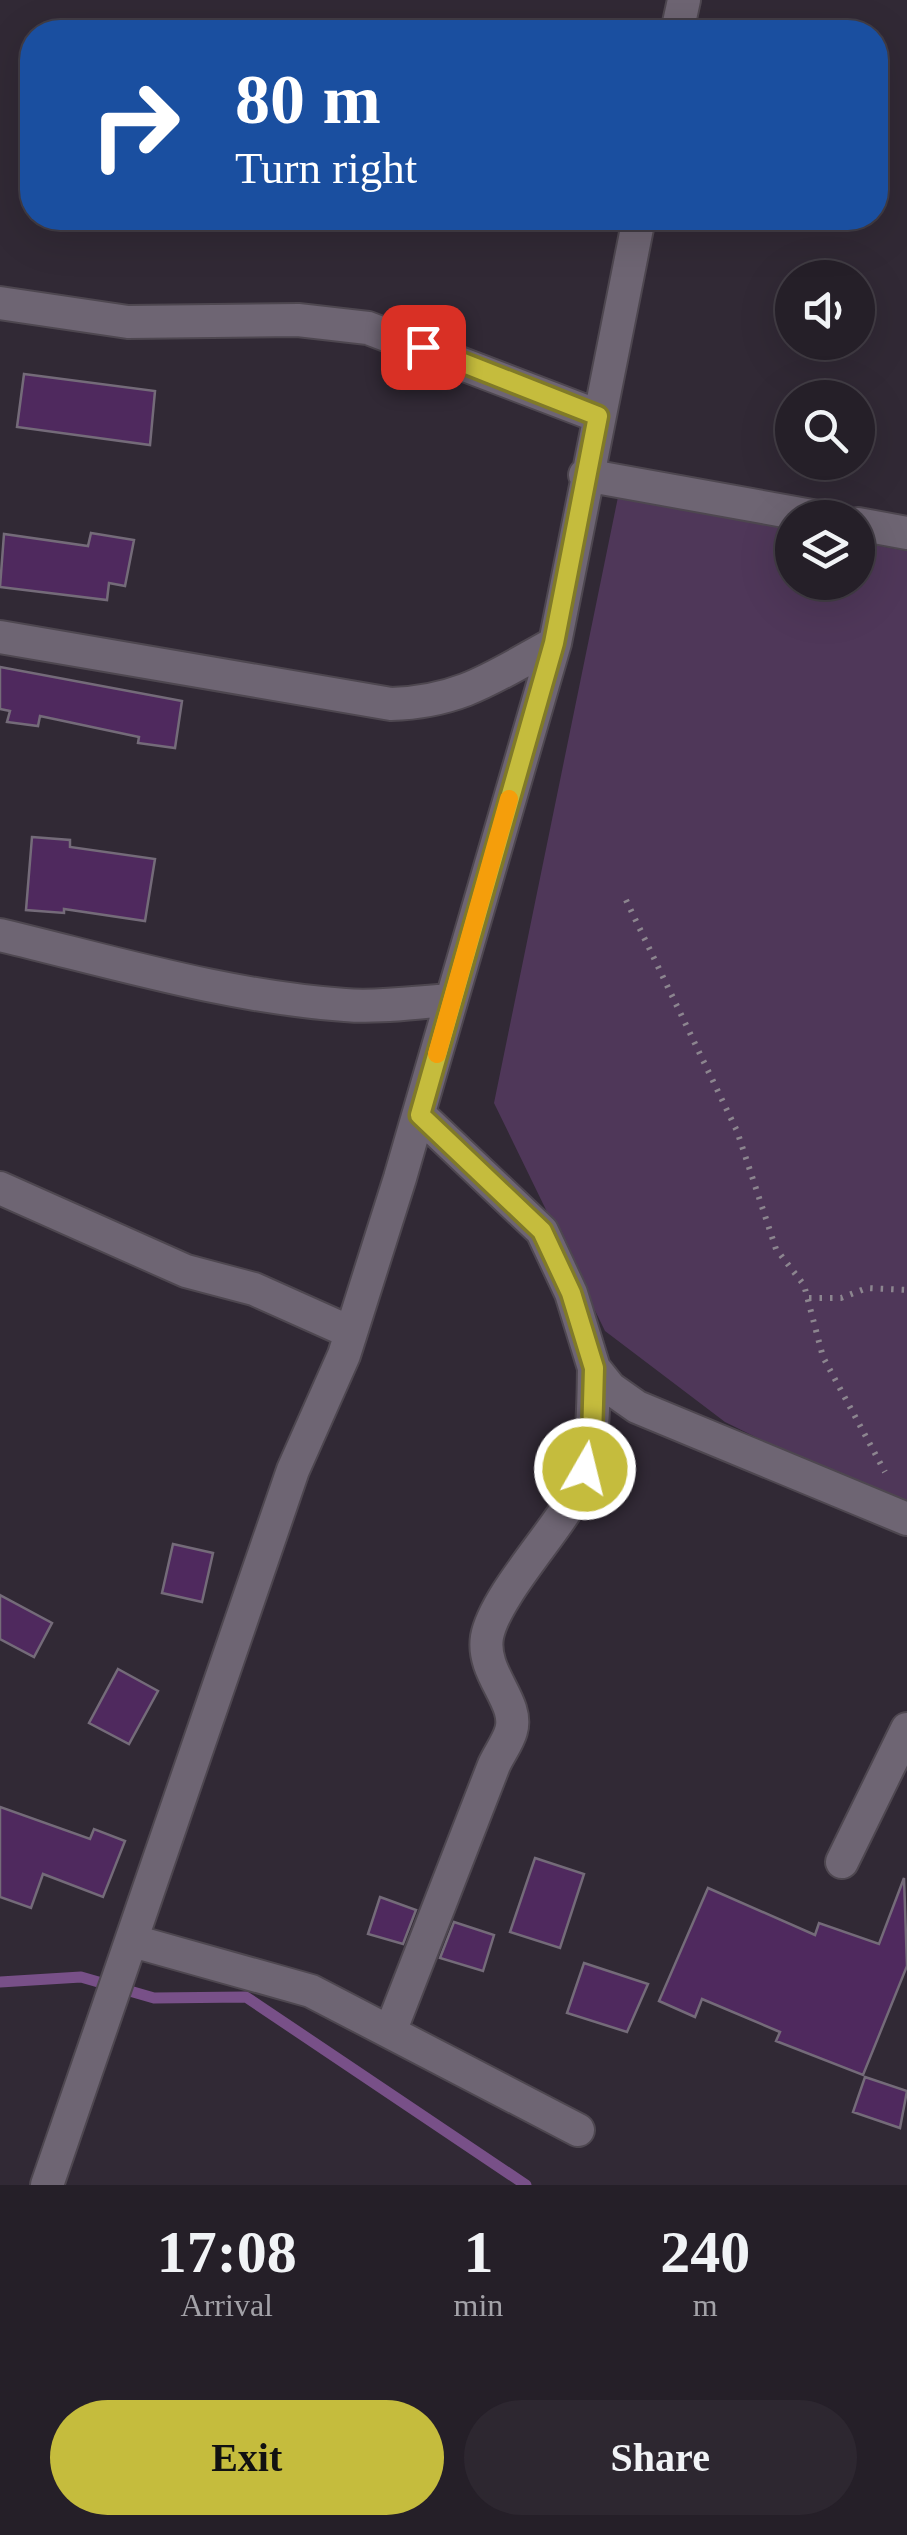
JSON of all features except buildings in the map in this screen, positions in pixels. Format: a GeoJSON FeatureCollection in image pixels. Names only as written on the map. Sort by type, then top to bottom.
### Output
{"type":"FeatureCollection","features":[{"type":"Feature","properties":{"kind":"street"},"geometry":{"type":"LineString","coordinates":[[48,2185],[293,1470],[350,1332],[420,1115],[554,643],[637,230]]}},
{"type":"Feature","properties":{"kind":"street"},"geometry":{"type":"LineString","coordinates":[[0,304],[128,322],[298,320],[368,328],[598,416]]}},
{"type":"Feature","properties":{"kind":"street"},"geometry":{"type":"LineString","coordinates":[[586,475],[775,509]]}},
{"type":"Feature","properties":{"kind":"street"},"geometry":{"type":"LineString","coordinates":[[875,527],[907,533]]}},
{"type":"Feature","properties":{"kind":"street"},"geometry":{"type":"LineString","coordinates":[[0,637],[391,704],[430,702],[469,690],[554,643]]}},
{"type":"Feature","properties":{"kind":"street"},"geometry":{"type":"LineString","coordinates":[[0,935],[216,986],[298,1001],[350,1006],[452,1000]]}},
{"type":"Feature","properties":{"kind":"street"},"geometry":{"type":"LineString","coordinates":[[390,2032],[511,1730],[512,1718],[487,1662],[487,1636],[500,1608],[574,1499],[592,1439],[594,1368],[571,1293],[542,1231],[420,1115]]}},
{"type":"Feature","properties":{"kind":"street"},"geometry":{"type":"LineString","coordinates":[[0,1188],[186,1272],[254,1289],[350,1332]]}},
{"type":"Feature","properties":{"kind":"street"},"geometry":{"type":"LineString","coordinates":[[594,1368],[610,1388],[637,1408],[904,1517]]}},
{"type":"Feature","properties":{"kind":"street"},"geometry":{"type":"LineString","coordinates":[[842,1862],[907,1729]]}},
{"type":"Feature","properties":{"kind":"street"},"geometry":{"type":"LineString","coordinates":[[130,1949],[282,1980],[578,2130]]}},
{"type":"Feature","properties":{"kind":"path"},"geometry":{"type":"LineString","coordinates":[[626,900],[737,1131],[776,1250],[804,1285],[824,1357],[882,1464],[904,1517]]}},
{"type":"Feature","properties":{"kind":"path"},"geometry":{"type":"LineString","coordinates":[[809,1298],[842,1298],[867,1288],[907,1290]]}},
{"type":"Feature","properties":{"kind":"shaded area"},"geometry":{"type":"Polygon","coordinates":[[[618,497],[775,526],[775,600],[875,600],[875,545],[907,551],[907,1512],[725,1422],[605,1331],[494,1103],[618,497]]]}},
{"type":"Feature","properties":{"kind":"waterway"},"geometry":{"type":"LineString","coordinates":[[0,1982],[81,1977],[154,1998],[246,1997],[526,2185]]}},
{"type":"Feature","properties":{"kind":"slow traffic"},"geometry":{"type":"LineString","coordinates":[[437,1054],[509,799]]}},
{"type":"Feature","properties":{"kind":"route"},"geometry":{"type":"LineString","coordinates":[[423,347],[598,416],[554,643],[420,1115],[542,1231],[571,1293],[594,1368],[592,1439],[585,1469]]}}]}
